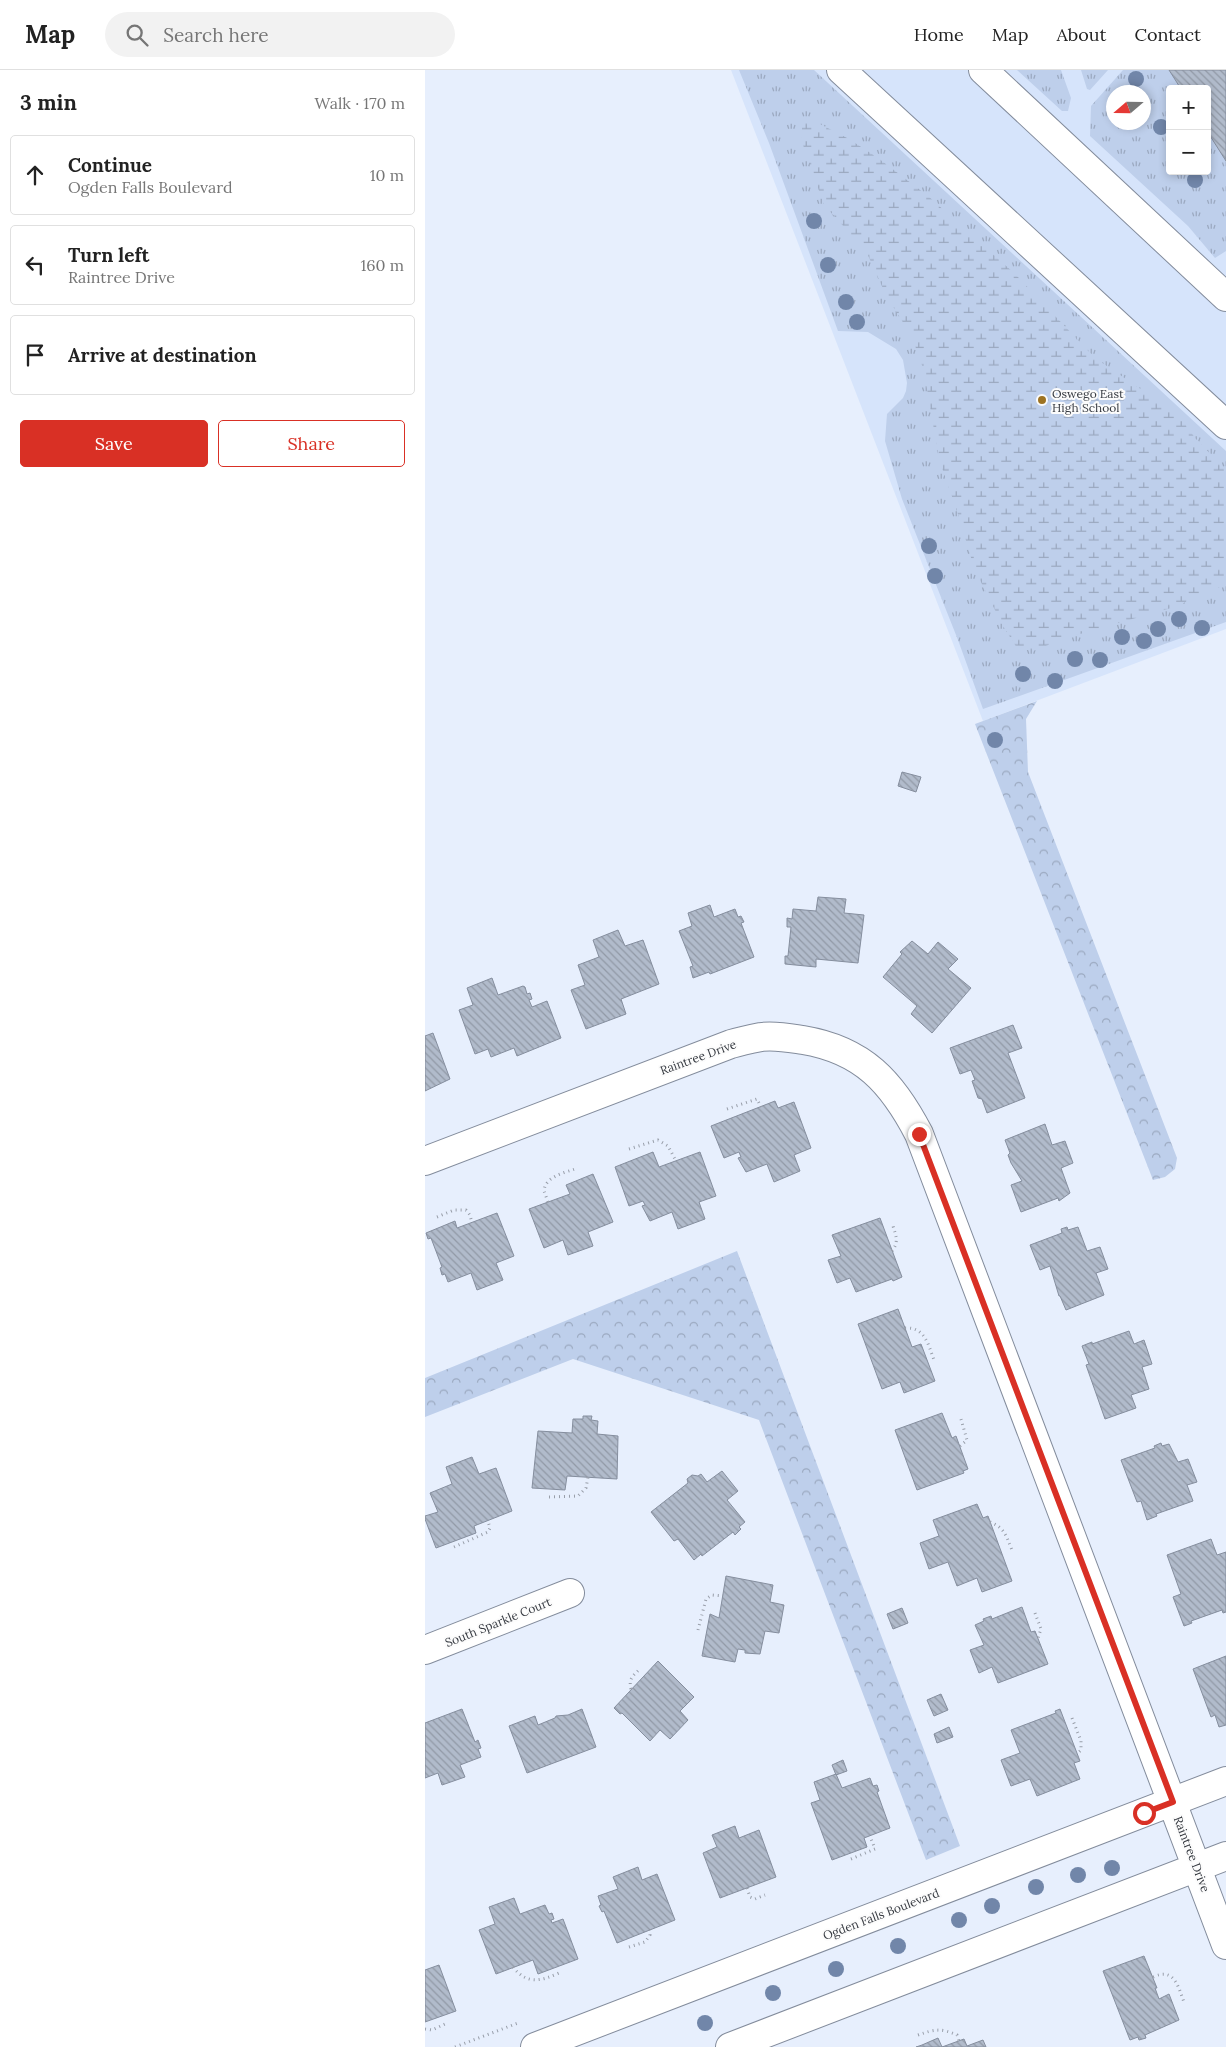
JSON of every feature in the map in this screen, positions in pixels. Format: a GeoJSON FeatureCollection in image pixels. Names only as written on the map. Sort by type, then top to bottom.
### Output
{"type":"FeatureCollection","features":[{"type":"Feature","properties":{"kind":"street"},"geometry":{"type":"LineString","coordinates":[[841,70],[1226,425]]}},
{"type":"Feature","properties":{"kind":"street"},"geometry":{"type":"LineString","coordinates":[[983,70],[1226,297]]}},
{"type":"Feature","properties":{"kind":"street","name":"Raintree Drive"},"geometry":{"type":"LineString","coordinates":[[425,1161],[731,1044],[763,1037],[791,1038],[824,1044],[857,1058],[887,1083],[905,1107],[919,1134],[1226,1945]]}},
{"type":"Feature","properties":{"kind":"street","name":"South Sparkle Court"},"geometry":{"type":"LineString","coordinates":[[425,1650],[570,1593]]}},
{"type":"Feature","properties":{"kind":"street","name":"Ogden Falls Boulevard"},"geometry":{"type":"LineString","coordinates":[[535,2047],[1226,1781]]}},
{"type":"Feature","properties":{"kind":"street"},"geometry":{"type":"LineString","coordinates":[[730,2047],[1226,1856]]}},
{"type":"Feature","properties":{"kind":"path"},"geometry":{"type":"LineString","coordinates":[[727,1109],[757,1098],[761,1107]]}},
{"type":"Feature","properties":{"kind":"path"},"geometry":{"type":"LineString","coordinates":[[629,1149],[658,1140],[668,1146],[676,1161]]}},
{"type":"Feature","properties":{"kind":"path"},"geometry":{"type":"LineString","coordinates":[[547,1202],[544,1191],[547,1183],[555,1176],[575,1168]]}},
{"type":"Feature","properties":{"kind":"path"},"geometry":{"type":"LineString","coordinates":[[437,1217],[455,1210],[466,1210],[472,1222]]}},
{"type":"Feature","properties":{"kind":"path"},"geometry":{"type":"LineString","coordinates":[[892,1251],[896,1245],[897,1238],[893,1226]]}},
{"type":"Feature","properties":{"kind":"path"},"geometry":{"type":"LineString","coordinates":[[905,1328],[915,1327],[919,1330],[927,1341],[935,1360]]}},
{"type":"Feature","properties":{"kind":"path"},"geometry":{"type":"LineString","coordinates":[[960,1446],[967,1440],[961,1418]]}},
{"type":"Feature","properties":{"kind":"path"},"geometry":{"type":"LineString","coordinates":[[549,1498],[578,1496],[586,1488],[587,1477]]}},
{"type":"Feature","properties":{"kind":"path"},"geometry":{"type":"LineString","coordinates":[[454,1547],[488,1532],[490,1528],[488,1521]]}},
{"type":"Feature","properties":{"kind":"path"},"geometry":{"type":"LineString","coordinates":[[990,1522],[999,1526],[1012,1550]]}},
{"type":"Feature","properties":{"kind":"path"},"geometry":{"type":"LineString","coordinates":[[698,1630],[707,1599],[713,1595],[723,1596]]}},
{"type":"Feature","properties":{"kind":"path"},"geometry":{"type":"LineString","coordinates":[[1035,1613],[1041,1629],[1038,1638]]}},
{"type":"Feature","properties":{"kind":"path"},"geometry":{"type":"LineString","coordinates":[[631,1689],[629,1681],[641,1668]]}},
{"type":"Feature","properties":{"kind":"path"},"geometry":{"type":"LineString","coordinates":[[1072,1718],[1081,1741],[1081,1750],[1077,1754]]}},
{"type":"Feature","properties":{"kind":"path"},"geometry":{"type":"LineString","coordinates":[[851,1859],[875,1848],[870,1836]]}},
{"type":"Feature","properties":{"kind":"path"},"geometry":{"type":"LineString","coordinates":[[747,1888],[750,1897],[755,1899],[765,1896]]}},
{"type":"Feature","properties":{"kind":"path"},"geometry":{"type":"LineString","coordinates":[[629,1948],[648,1939],[650,1935],[649,1930]]}},
{"type":"Feature","properties":{"kind":"path"},"geometry":{"type":"LineString","coordinates":[[513,1967],[521,1976],[538,1980],[559,1973]]}},
{"type":"Feature","properties":{"kind":"path"},"geometry":{"type":"LineString","coordinates":[[1153,1976],[1160,1973],[1170,1975],[1177,1983],[1184,2002]]}},
{"type":"Feature","properties":{"kind":"path"},"geometry":{"type":"LineString","coordinates":[[425,2030],[432,2030],[445,2024]]}},
{"type":"Feature","properties":{"kind":"path"},"geometry":{"type":"LineString","coordinates":[[918,2035],[944,2029],[957,2035],[959,2040]]}},
{"type":"Feature","properties":{"kind":"shaded area","name":"Oswego East High School"},"geometry":{"type":"Polygon","coordinates":[[[731,70],[1226,70],[1226,629],[983,721],[731,70]]]}},
{"type":"Feature","properties":{"kind":"green space","name":"Oswego East High School"},"geometry":{"type":"Polygon","coordinates":[[[739,70],[814,70],[1226,451],[1226,622],[983,709],[958,640],[902,499],[885,441],[887,414],[903,398],[906,391],[907,383],[903,360],[896,349],[868,332],[838,331],[769,143],[739,70]]]}},
{"type":"Feature","properties":{"kind":"green space"},"geometry":{"type":"Polygon","coordinates":[[[1017,70],[1061,70],[1071,98],[1068,111],[1062,111],[1017,70]]]}},
{"type":"Feature","properties":{"kind":"green space"},"geometry":{"type":"Polygon","coordinates":[[[1081,70],[1108,70],[1090,90],[1087,89],[1081,70]]]}},
{"type":"Feature","properties":{"kind":"green space"},"geometry":{"type":"Polygon","coordinates":[[[1123,70],[1169,70],[1178,85],[1166,85],[1166,175],[1211,175],[1211,137],[1226,161],[1226,251],[1215,258],[1188,226],[1090,136],[1091,106],[1106,89],[1106,130],[1151,130],[1151,85],[1110,85],[1123,70]]]}},
{"type":"Feature","properties":{"kind":"green space"},"geometry":{"type":"Polygon","coordinates":[[[802,121],[820,124],[849,139],[878,158],[928,196],[1014,273],[1095,358],[1179,415],[1195,438],[1226,470],[1226,586],[1210,589],[1178,606],[1066,638],[1033,651],[1017,648],[1003,626],[974,568],[939,459],[924,371],[912,337],[886,295],[866,251],[824,205],[802,142],[802,121]]]}},
{"type":"Feature","properties":{"kind":"green space"},"geometry":{"type":"Polygon","coordinates":[[[1037,701],[1026,719],[1028,772],[1177,1158],[1175,1169],[1165,1177],[1153,1180],[975,724],[1037,701]]]}},
{"type":"Feature","properties":{"kind":"green space"},"geometry":{"type":"Polygon","coordinates":[[[737,1251],[960,1846],[926,1860],[759,1420],[573,1359],[425,1417],[425,1378],[737,1251]]]}},
{"type":"Feature","properties":{"kind":"building"},"geometry":{"type":"Polygon","coordinates":[[[1169,70],[1226,70],[1226,161],[1211,137],[1211,85],[1178,85],[1169,70]]]}},
{"type":"Feature","properties":{"kind":"building"},"geometry":{"type":"Polygon","coordinates":[[[902,772],[921,777],[916,792],[898,786],[902,772]]]}},
{"type":"Feature","properties":{"kind":"building"},"geometry":{"type":"Polygon","coordinates":[[[818,897],[846,899],[844,913],[864,915],[858,963],[816,959],[816,967],[785,964],[785,956],[788,956],[791,927],[787,927],[787,918],[792,919],[793,909],[816,911],[818,897]]]}},
{"type":"Feature","properties":{"kind":"building"},"geometry":{"type":"Polygon","coordinates":[[[710,905],[714,917],[735,909],[738,917],[741,916],[744,922],[741,923],[754,957],[710,974],[709,972],[693,978],[690,967],[693,966],[679,931],[692,926],[688,913],[710,905]]]}},
{"type":"Feature","properties":{"kind":"building"},"geometry":{"type":"Polygon","coordinates":[[[618,930],[625,946],[643,940],[659,984],[621,999],[626,1014],[586,1029],[571,990],[585,985],[578,965],[599,957],[593,940],[618,930]]]}},
{"type":"Feature","properties":{"kind":"building"},"geometry":{"type":"Polygon","coordinates":[[[912,941],[928,954],[938,942],[958,959],[948,969],[971,988],[932,1033],[911,1014],[917,1006],[883,977],[902,954],[900,952],[912,941]]]}},
{"type":"Feature","properties":{"kind":"building"},"geometry":{"type":"Polygon","coordinates":[[[492,978],[498,995],[523,986],[527,994],[530,993],[532,999],[529,1000],[532,1007],[547,1001],[561,1038],[517,1056],[514,1048],[491,1057],[488,1049],[475,1054],[459,1010],[473,1005],[467,988],[492,978]]]}},
{"type":"Feature","properties":{"kind":"building"},"geometry":{"type":"Polygon","coordinates":[[[1013,1025],[1022,1048],[1008,1053],[1025,1098],[987,1113],[982,1099],[978,1098],[972,1081],[975,1080],[971,1070],[960,1074],[950,1048],[1013,1025]]]}},
{"type":"Feature","properties":{"kind":"building"},"geometry":{"type":"Polygon","coordinates":[[[433,1033],[450,1079],[425,1091],[425,1036],[433,1033]]]}},
{"type":"Feature","properties":{"kind":"building"},"geometry":{"type":"Polygon","coordinates":[[[775,1101],[778,1108],[794,1102],[811,1148],[794,1155],[800,1171],[774,1182],[767,1164],[746,1172],[738,1158],[741,1157],[739,1152],[724,1158],[711,1126],[775,1101]]]}},
{"type":"Feature","properties":{"kind":"building"},"geometry":{"type":"Polygon","coordinates":[[[1045,1124],[1052,1145],[1065,1141],[1073,1163],[1061,1168],[1070,1193],[1059,1201],[1058,1198],[1021,1212],[1011,1185],[1022,1181],[1011,1163],[1008,1155],[1010,1153],[1005,1140],[1045,1124]]]}},
{"type":"Feature","properties":{"kind":"building"},"geometry":{"type":"Polygon","coordinates":[[[653,1152],[659,1167],[700,1152],[716,1196],[699,1202],[705,1219],[678,1229],[672,1212],[650,1221],[642,1206],[645,1205],[643,1201],[629,1206],[615,1167],[653,1152]]]}},
{"type":"Feature","properties":{"kind":"building"},"geometry":{"type":"Polygon","coordinates":[[[593,1174],[613,1222],[588,1232],[593,1246],[568,1255],[563,1240],[544,1248],[529,1209],[570,1194],[566,1185],[593,1174]]]}},
{"type":"Feature","properties":{"kind":"building"},"geometry":{"type":"Polygon","coordinates":[[[497,1213],[514,1256],[496,1263],[503,1280],[477,1290],[471,1273],[448,1282],[445,1274],[442,1275],[440,1268],[442,1267],[431,1238],[428,1239],[426,1233],[455,1221],[457,1228],[497,1213]]]}},
{"type":"Feature","properties":{"kind":"building"},"geometry":{"type":"Polygon","coordinates":[[[880,1218],[902,1277],[856,1292],[850,1278],[837,1283],[828,1260],[841,1256],[832,1235],[880,1218]]]}},
{"type":"Feature","properties":{"kind":"building"},"geometry":{"type":"Polygon","coordinates":[[[1067,1227],[1068,1230],[1078,1227],[1087,1251],[1100,1247],[1108,1269],[1096,1273],[1104,1295],[1066,1310],[1059,1296],[1050,1266],[1040,1270],[1030,1245],[1062,1233],[1061,1229],[1067,1227]]]}},
{"type":"Feature","properties":{"kind":"building"},"geometry":{"type":"Polygon","coordinates":[[[898,1309],[912,1347],[921,1344],[935,1381],[904,1393],[900,1382],[882,1389],[858,1324],[898,1309]]]}},
{"type":"Feature","properties":{"kind":"building"},"geometry":{"type":"Polygon","coordinates":[[[1129,1331],[1134,1344],[1144,1340],[1152,1364],[1142,1367],[1149,1389],[1131,1395],[1136,1408],[1105,1419],[1086,1365],[1089,1364],[1082,1346],[1129,1331]]]}},
{"type":"Feature","properties":{"kind":"building"},"geometry":{"type":"Polygon","coordinates":[[[942,1413],[952,1438],[956,1436],[968,1469],[963,1471],[964,1473],[917,1490],[895,1430],[942,1413]]]}},
{"type":"Feature","properties":{"kind":"building"},"geometry":{"type":"Polygon","coordinates":[[[583,1416],[592,1416],[591,1420],[598,1421],[597,1434],[618,1436],[617,1479],[567,1476],[565,1490],[532,1488],[538,1431],[572,1433],[573,1419],[583,1419],[583,1416]]]}},
{"type":"Feature","properties":{"kind":"building"},"geometry":{"type":"Polygon","coordinates":[[[1161,1443],[1162,1446],[1169,1444],[1178,1462],[1188,1459],[1197,1482],[1187,1485],[1193,1501],[1156,1514],[1157,1516],[1147,1520],[1141,1501],[1137,1502],[1121,1460],[1155,1448],[1154,1446],[1161,1443]]]}},
{"type":"Feature","properties":{"kind":"building"},"geometry":{"type":"Polygon","coordinates":[[[472,1457],[479,1474],[496,1468],[512,1511],[474,1526],[476,1533],[436,1548],[425,1519],[425,1516],[438,1512],[430,1493],[452,1484],[446,1467],[472,1457]]]}},
{"type":"Feature","properties":{"kind":"building"},"geometry":{"type":"Polygon","coordinates":[[[722,1471],[738,1491],[727,1500],[745,1522],[739,1527],[741,1529],[735,1535],[733,1532],[694,1560],[678,1539],[674,1541],[651,1512],[688,1483],[687,1479],[692,1475],[698,1476],[701,1474],[707,1482],[722,1471]]]}},
{"type":"Feature","properties":{"kind":"building"},"geometry":{"type":"Polygon","coordinates":[[[977,1504],[983,1518],[988,1516],[1012,1581],[982,1592],[977,1578],[957,1586],[948,1562],[929,1569],[920,1543],[939,1536],[933,1520],[977,1504]]]}},
{"type":"Feature","properties":{"kind":"building"},"geometry":{"type":"Polygon","coordinates":[[[1211,1539],[1217,1555],[1226,1552],[1226,1612],[1223,1613],[1222,1610],[1191,1621],[1192,1623],[1184,1626],[1173,1597],[1181,1594],[1167,1555],[1211,1539]]]}},
{"type":"Feature","properties":{"kind":"building"},"geometry":{"type":"Polygon","coordinates":[[[726,1576],[773,1585],[770,1602],[784,1605],[779,1633],[765,1631],[760,1654],[745,1653],[745,1650],[738,1649],[735,1662],[702,1656],[710,1614],[719,1618],[726,1576]]]}},
{"type":"Feature","properties":{"kind":"building"},"geometry":{"type":"Polygon","coordinates":[[[1022,1607],[1031,1632],[1035,1631],[1048,1664],[998,1683],[992,1667],[979,1673],[970,1650],[984,1645],[975,1625],[984,1621],[983,1619],[991,1616],[992,1619],[1022,1607]]]}},
{"type":"Feature","properties":{"kind":"building"},"geometry":{"type":"Polygon","coordinates":[[[902,1608],[908,1623],[893,1629],[887,1614],[902,1608]]]}},
{"type":"Feature","properties":{"kind":"building"},"geometry":{"type":"Polygon","coordinates":[[[1226,1656],[1226,1725],[1219,1727],[1215,1715],[1211,1717],[1193,1669],[1226,1656]]]}},
{"type":"Feature","properties":{"kind":"building"},"geometry":{"type":"Polygon","coordinates":[[[658,1661],[694,1697],[680,1711],[688,1720],[670,1739],[660,1730],[650,1741],[622,1713],[620,1714],[614,1708],[658,1661]]]}},
{"type":"Feature","properties":{"kind":"building"},"geometry":{"type":"Polygon","coordinates":[[[941,1694],[948,1710],[934,1716],[927,1700],[941,1694]]]}},
{"type":"Feature","properties":{"kind":"building"},"geometry":{"type":"Polygon","coordinates":[[[462,1709],[475,1742],[478,1740],[481,1748],[478,1749],[481,1757],[460,1765],[465,1777],[442,1785],[438,1773],[425,1778],[425,1723],[462,1709]]]}},
{"type":"Feature","properties":{"kind":"building"},"geometry":{"type":"Polygon","coordinates":[[[582,1709],[596,1747],[527,1773],[509,1726],[535,1716],[538,1725],[556,1716],[568,1715],[582,1709]]]}},
{"type":"Feature","properties":{"kind":"building"},"geometry":{"type":"Polygon","coordinates":[[[1060,1709],[1080,1761],[1074,1763],[1080,1779],[1037,1796],[1030,1779],[1011,1786],[1001,1760],[1020,1753],[1011,1730],[1056,1713],[1055,1711],[1060,1709]]]}},
{"type":"Feature","properties":{"kind":"building"},"geometry":{"type":"Polygon","coordinates":[[[949,1727],[953,1737],[937,1743],[934,1734],[949,1727]]]}},
{"type":"Feature","properties":{"kind":"building"},"geometry":{"type":"Polygon","coordinates":[[[843,1760],[847,1771],[836,1775],[832,1765],[843,1760]]]}},
{"type":"Feature","properties":{"kind":"building"},"geometry":{"type":"Polygon","coordinates":[[[836,1774],[842,1788],[870,1778],[873,1786],[877,1785],[879,1791],[877,1792],[890,1828],[864,1838],[867,1847],[832,1860],[811,1803],[820,1800],[814,1782],[836,1774]]]}},
{"type":"Feature","properties":{"kind":"building"},"geometry":{"type":"Polygon","coordinates":[[[735,1826],[739,1838],[759,1830],[776,1877],[720,1898],[703,1853],[717,1847],[712,1835],[735,1826]]]}},
{"type":"Feature","properties":{"kind":"building"},"geometry":{"type":"Polygon","coordinates":[[[638,1867],[642,1880],[657,1874],[675,1920],[617,1943],[604,1911],[602,1912],[599,1906],[601,1905],[598,1896],[618,1889],[613,1877],[638,1867]]]}},
{"type":"Feature","properties":{"kind":"building"},"geometry":{"type":"Polygon","coordinates":[[[514,1898],[520,1914],[545,1905],[549,1914],[552,1913],[554,1919],[551,1920],[552,1923],[563,1919],[578,1959],[538,1974],[533,1960],[496,1974],[479,1930],[495,1924],[489,1907],[514,1898]]]}},
{"type":"Feature","properties":{"kind":"building"},"geometry":{"type":"Polygon","coordinates":[[[1144,1956],[1157,1988],[1155,1988],[1159,1999],[1169,1994],[1179,2020],[1145,2035],[1146,2038],[1139,2040],[1138,2037],[1130,2040],[1103,1971],[1144,1956]]]}},
{"type":"Feature","properties":{"kind":"building"},"geometry":{"type":"Polygon","coordinates":[[[439,1965],[456,2011],[425,2022],[425,1970],[439,1965]]]}},
{"type":"Feature","properties":{"kind":"building"},"geometry":{"type":"Polygon","coordinates":[[[938,2038],[942,2047],[916,2047],[922,2045],[938,2038]]]}},
{"type":"Feature","properties":{"kind":"building"},"geometry":{"type":"Polygon","coordinates":[[[964,2039],[967,2046],[983,2040],[986,2047],[942,2047],[964,2039]]]}},
{"type":"Feature","properties":{"kind":"place","name":"Oswego East High School"},"geometry":{"type":"Point","coordinates":[1042,400]}},
{"type":"Feature","properties":{"kind":"route"},"geometry":{"type":"LineString","coordinates":[[919,1134],[1173,1802],[1144,1813]]}}]}
